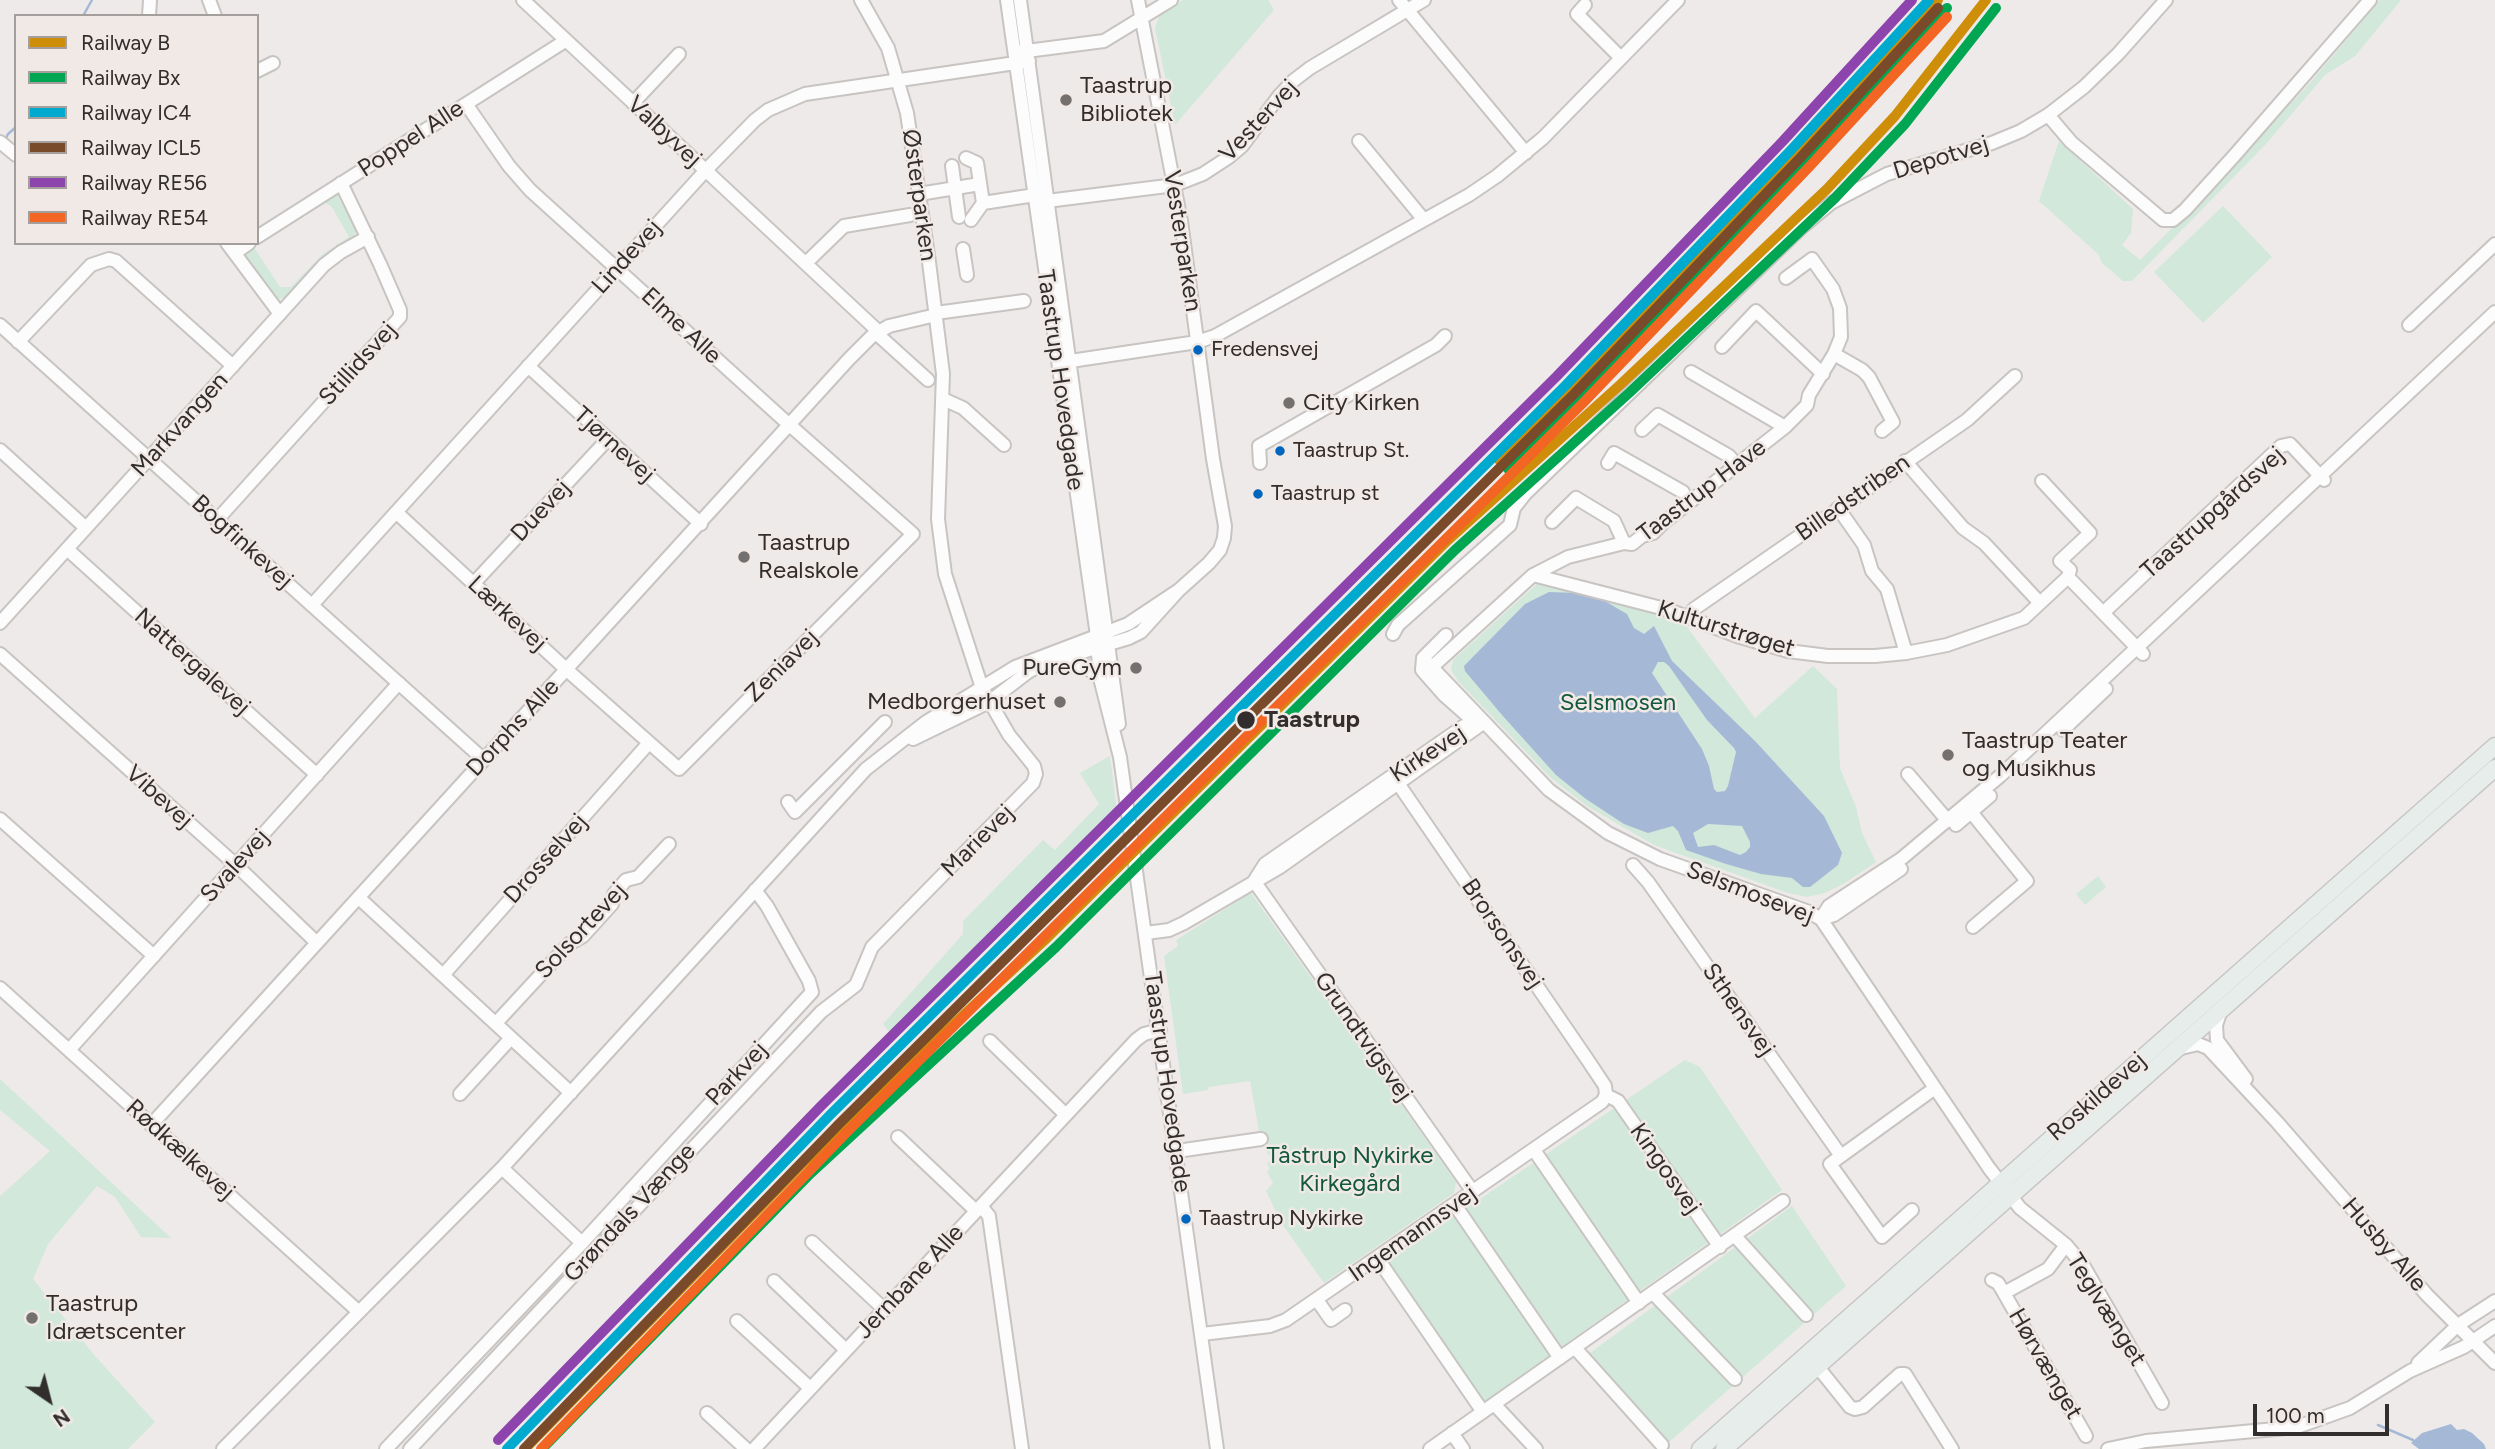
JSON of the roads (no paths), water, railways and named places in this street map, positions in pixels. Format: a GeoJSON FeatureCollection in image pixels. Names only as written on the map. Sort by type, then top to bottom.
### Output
{"type":"FeatureCollection","features":[{"type":"Feature","properties":{"kind":"main road","name":"Roskildevej"},"geometry":{"type":"LineString","coordinates":[[1724,1449],[2006,1189],[2495,746]]}},
{"type":"Feature","properties":{"kind":"main road","name":"Roskildevej"},"geometry":{"type":"LineString","coordinates":[[1700,1449],[2006,1189],[2176,1049],[2495,768]]}},
{"type":"Feature","properties":{"kind":"street","name":"Østerparken"},"geometry":{"type":"LineString","coordinates":[[861,0],[888,48],[907,113],[936,314],[943,399],[937,519],[941,550],[945,574],[982,688]]}},
{"type":"Feature","properties":{"kind":"street","name":"Taastrup Hovedgade"},"geometry":{"type":"LineString","coordinates":[[1007,0],[1022,57]]}},
{"type":"Feature","properties":{"kind":"street","name":"Taastrup Hovedgade"},"geometry":{"type":"LineString","coordinates":[[1020,0],[1022,57],[1039,200],[1102,639],[1121,741],[1120,757]]}},
{"type":"Feature","properties":{"kind":"street","name":"Vesterparken"},"geometry":{"type":"LineString","coordinates":[[1102,639],[1179,590],[1220,550],[1225,526],[1175,185],[1138,0]]}},
{"type":"Feature","properties":{"kind":"street","name":"Lindevej"},"geometry":{"type":"LineString","coordinates":[[312,605],[706,170],[755,120],[780,103],[805,94],[1104,41],[1171,0]]}},
{"type":"Feature","properties":{"kind":"street","name":"Vestervej"},"geometry":{"type":"LineString","coordinates":[[983,203],[1039,200],[1175,185],[1203,174],[1242,146],[1279,96],[1310,68],[1404,5],[1424,0]]}},
{"type":"Feature","properties":{"kind":"street"},"geometry":{"type":"LineString","coordinates":[[1063,361],[1197,342],[1215,336],[1478,190],[1526,153],[1678,0]]}},
{"type":"Feature","properties":{"kind":"street","name":"Depotvej"},"geometry":{"type":"LineString","coordinates":[[1393,634],[1398,625],[1510,525],[1514,508],[1525,494],[1830,203],[1887,174],[1992,144],[2048,116],[2084,88],[2166,0]]}},
{"type":"Feature","properties":{"kind":"street"},"geometry":{"type":"LineString","coordinates":[[2048,116],[2071,142],[2163,220],[2173,220],[2234,156],[2370,0]]}},
{"type":"Feature","properties":{"kind":"street","name":"Valbyvej"},"geometry":{"type":"LineString","coordinates":[[529,2],[565,41],[877,332]]}},
{"type":"Feature","properties":{"kind":"street"},"geometry":{"type":"LineString","coordinates":[[1404,5],[1526,153]]}},
{"type":"Feature","properties":{"kind":"street"},"geometry":{"type":"LineString","coordinates":[[1585,5],[1577,14],[1621,58]]}},
{"type":"Feature","properties":{"kind":"street","name":"Poppel Alle"},"geometry":{"type":"LineString","coordinates":[[259,236],[565,41]]}},
{"type":"Feature","properties":{"kind":"street"},"geometry":{"type":"LineString","coordinates":[[633,103],[679,54]]}},
{"type":"Feature","properties":{"kind":"street"},"geometry":{"type":"LineString","coordinates":[[259,70],[273,63]]}},
{"type":"Feature","properties":{"kind":"street","name":"Elme Alle"},"geometry":{"type":"LineString","coordinates":[[466,104],[516,176],[913,534]]}},
{"type":"Feature","properties":{"kind":"street"},"geometry":{"type":"LineString","coordinates":[[1359,141],[1424,220]]}},
{"type":"Feature","properties":{"kind":"street"},"geometry":{"type":"LineString","coordinates":[[952,166],[954,188],[965,218],[983,203],[977,163],[965,158]]}},
{"type":"Feature","properties":{"kind":"street","name":"Stillidsvej"},"geometry":{"type":"LineString","coordinates":[[217,520],[398,322],[400,310],[341,183]]}},
{"type":"Feature","properties":{"kind":"street"},"geometry":{"type":"LineString","coordinates":[[919,194],[980,184]]}},
{"type":"Feature","properties":{"kind":"street"},"geometry":{"type":"LineString","coordinates":[[806,263],[844,226],[910,215]]}},
{"type":"Feature","properties":{"kind":"street","name":"Markvangen"},"geometry":{"type":"LineString","coordinates":[[0,623],[5,608],[67,549],[324,265],[368,237]]}},
{"type":"Feature","properties":{"kind":"street"},"geometry":{"type":"LineString","coordinates":[[2409,325],[2495,244]]}},
{"type":"Feature","properties":{"kind":"street"},"geometry":{"type":"LineString","coordinates":[[231,248],[280,314]]}},
{"type":"Feature","properties":{"kind":"street"},"geometry":{"type":"LineString","coordinates":[[963,249],[967,275]]}},
{"type":"Feature","properties":{"kind":"street"},"geometry":{"type":"LineString","coordinates":[[19,342],[91,265],[108,259],[116,261],[233,366]]}},
{"type":"Feature","properties":{"kind":"street","name":"Taastrup Have"},"geometry":{"type":"LineString","coordinates":[[1427,663],[1533,575],[1568,557],[1624,543],[1632,544],[1642,536],[1653,533],[1785,427],[1807,405],[1809,395],[1841,337],[1840,308],[1833,289],[1812,260],[1786,278]]}},
{"type":"Feature","properties":{"kind":"street","name":"Dorphs Alle"},"geometry":{"type":"LineString","coordinates":[[151,1125],[849,359],[877,332],[902,321],[936,314],[1024,302]]}},
{"type":"Feature","properties":{"kind":"street"},"geometry":{"type":"LineString","coordinates":[[1722,347],[1756,311],[1822,374]]}},
{"type":"Feature","properties":{"kind":"street","name":"Taastrupgårdsvej"},"geometry":{"type":"LineString","coordinates":[[2323,479],[2495,312]]}},
{"type":"Feature","properties":{"kind":"street","name":"Taastrupgårdsvej"},"geometry":{"type":"LineString","coordinates":[[1822,919],[1834,915],[1906,866],[1971,812],[2323,479],[2495,322]]}},
{"type":"Feature","properties":{"kind":"street","name":"Bogfinkevej"},"geometry":{"type":"LineString","coordinates":[[0,325],[483,759]]}},
{"type":"Feature","properties":{"kind":"street"},"geometry":{"type":"LineString","coordinates":[[877,332],[928,380]]}},
{"type":"Feature","properties":{"kind":"street"},"geometry":{"type":"LineString","coordinates":[[1260,463],[1259,446],[1436,345],[1445,337]]}},
{"type":"Feature","properties":{"kind":"street"},"geometry":{"type":"LineString","coordinates":[[1834,354],[1869,377],[1893,422],[1882,431]]}},
{"type":"Feature","properties":{"kind":"street","name":"Tjørnevej"},"geometry":{"type":"LineString","coordinates":[[528,366],[701,524]]}},
{"type":"Feature","properties":{"kind":"street"},"geometry":{"type":"LineString","coordinates":[[1691,372],[1785,427]]}},
{"type":"Feature","properties":{"kind":"street","name":"Billedstriben"},"geometry":{"type":"LineString","coordinates":[[1689,618],[1694,609],[1966,420],[2015,376]]}},
{"type":"Feature","properties":{"kind":"street"},"geometry":{"type":"LineString","coordinates":[[943,399],[963,408],[1004,445]]}},
{"type":"Feature","properties":{"kind":"street"},"geometry":{"type":"LineString","coordinates":[[1642,430],[1658,415],[1729,456],[1737,465]]}},
{"type":"Feature","properties":{"kind":"street","name":"Duevej"},"geometry":{"type":"LineString","coordinates":[[474,583],[608,439]]}},
{"type":"Feature","properties":{"kind":"street","name":"Taastrupgårdsvej"},"geometry":{"type":"LineString","coordinates":[[2103,613],[2281,446],[2290,444],[2323,479]]}},
{"type":"Feature","properties":{"kind":"street"},"geometry":{"type":"LineString","coordinates":[[0,450],[86,527]]}},
{"type":"Feature","properties":{"kind":"street"},"geometry":{"type":"LineString","coordinates":[[1608,463],[1614,453],[1683,492]]}},
{"type":"Feature","properties":{"kind":"street"},"geometry":{"type":"LineString","coordinates":[[1905,461],[1963,527],[1984,543],[2040,603]]}},
{"type":"Feature","properties":{"kind":"street"},"geometry":{"type":"LineString","coordinates":[[2042,481],[2090,533],[2060,561],[2070,570],[2068,577],[2140,651]]}},
{"type":"Feature","properties":{"kind":"street"},"geometry":{"type":"LineString","coordinates":[[1552,522],[1576,498],[1614,521],[1624,543]]}},
{"type":"Feature","properties":{"kind":"street"},"geometry":{"type":"LineString","coordinates":[[1838,508],[1864,545],[1872,571],[1887,589],[1906,653]]}},
{"type":"Feature","properties":{"kind":"street","name":"Lærkevej"},"geometry":{"type":"LineString","coordinates":[[396,512],[648,744]]}},
{"type":"Feature","properties":{"kind":"street","name":"Zeniavej"},"geometry":{"type":"LineString","coordinates":[[648,744],[681,769],[913,534]]}},
{"type":"Feature","properties":{"kind":"street","name":"Nattergalevej"},"geometry":{"type":"LineString","coordinates":[[67,549],[317,775]]}},
{"type":"Feature","properties":{"kind":"street","name":"Kulturstrøget"},"geometry":{"type":"LineString","coordinates":[[1533,575],[1670,610],[1788,651],[1828,656],[1875,656],[1947,645],[2025,618],[2068,577]]}},
{"type":"Feature","properties":{"kind":"street"},"geometry":{"type":"LineString","coordinates":[[1427,663],[1446,635]]}},
{"type":"Feature","properties":{"kind":"street","name":"Taastrup Hovedgade"},"geometry":{"type":"LineString","coordinates":[[1102,639],[1100,678],[1120,757],[1217,1449]]}},
{"type":"Feature","properties":{"kind":"street"},"geometry":{"type":"LineString","coordinates":[[863,774],[910,741],[989,702],[1028,672],[1102,639]]}},
{"type":"Feature","properties":{"kind":"street"},"geometry":{"type":"LineString","coordinates":[[223,1449],[502,1168],[754,890],[890,748],[1014,667],[1102,639]]}},
{"type":"Feature","properties":{"kind":"street","name":"Taastrupgårdsvej"},"geometry":{"type":"LineString","coordinates":[[1822,919],[1829,906],[1901,859],[1948,821],[2140,651]]}},
{"type":"Feature","properties":{"kind":"street","name":"Vibevej"},"geometry":{"type":"LineString","coordinates":[[0,654],[236,865],[316,942]]}},
{"type":"Feature","properties":{"kind":"street","name":"Selsmosevej"},"geometry":{"type":"LineString","coordinates":[[1427,663],[1549,790],[1624,843],[1822,919],[2006,1189]]}},
{"type":"Feature","properties":{"kind":"street"},"geometry":{"type":"LineString","coordinates":[[1040,666],[1085,666],[1100,678]]}},
{"type":"Feature","properties":{"kind":"street","name":"Svalevej"},"geometry":{"type":"LineString","coordinates":[[70,1049],[399,683]]}},
{"type":"Feature","properties":{"kind":"street","name":"Marievej"},"geometry":{"type":"LineString","coordinates":[[856,985],[872,947],[1033,783],[1036,774],[1034,766],[1009,735],[982,688]]}},
{"type":"Feature","properties":{"kind":"street"},"geometry":{"type":"LineString","coordinates":[[788,802],[795,812],[885,722]]}},
{"type":"Feature","properties":{"kind":"street","name":"Kirkevej"},"geometry":{"type":"LineString","coordinates":[[1146,933],[1168,930],[1184,923],[1254,881],[1265,864],[1396,780],[1464,726],[1483,723]]}},
{"type":"Feature","properties":{"kind":"street","name":"Drosselvej"},"geometry":{"type":"LineString","coordinates":[[443,974],[648,744]]}},
{"type":"Feature","properties":{"kind":"street"},"geometry":{"type":"LineString","coordinates":[[847,760],[863,774]]}},
{"type":"Feature","properties":{"kind":"street"},"geometry":{"type":"LineString","coordinates":[[1908,774],[1948,821]]}},
{"type":"Feature","properties":{"kind":"street","name":"Brorsonsvej"},"geometry":{"type":"LineString","coordinates":[[1396,780],[1587,1059],[1605,1086],[1606,1095]]}},
{"type":"Feature","properties":{"kind":"street"},"geometry":{"type":"LineString","coordinates":[[1971,812],[2027,881],[1973,927]]}},
{"type":"Feature","properties":{"kind":"street"},"geometry":{"type":"LineString","coordinates":[[0,819],[154,956]]}},
{"type":"Feature","properties":{"kind":"street","name":"Solsortevej"},"geometry":{"type":"LineString","coordinates":[[496,1023],[569,944],[583,936],[612,904],[614,894],[626,880],[638,877],[669,844]]}},
{"type":"Feature","properties":{"kind":"street","name":"Sthensvej"},"geometry":{"type":"LineString","coordinates":[[1633,864],[1841,1156]]}},
{"type":"Feature","properties":{"kind":"street","name":"Grundtvigsvej"},"geometry":{"type":"LineString","coordinates":[[1254,881],[1473,1192]]}},
{"type":"Feature","properties":{"kind":"street","name":"Parkvej"},"geometry":{"type":"LineString","coordinates":[[386,1449],[582,1243],[812,992],[810,981],[767,906],[754,890]]}},
{"type":"Feature","properties":{"kind":"street"},"geometry":{"type":"LineString","coordinates":[[359,898],[571,1093]]}},
{"type":"Feature","properties":{"kind":"street","name":"Grøndals Vænge"},"geometry":{"type":"LineString","coordinates":[[410,1449],[821,1012],[856,985]]}},
{"type":"Feature","properties":{"kind":"street","name":"Rødkælkevej"},"geometry":{"type":"LineString","coordinates":[[0,988],[359,1312]]}},
{"type":"Feature","properties":{"kind":"street","name":"Husby Alle"},"geometry":{"type":"LineString","coordinates":[[2221,1010],[2216,1025],[2217,1040],[2277,1122]]}},
{"type":"Feature","properties":{"kind":"street","name":"Jernbane Alle"},"geometry":{"type":"LineString","coordinates":[[754,1449],[1139,1037],[1147,1032],[1160,1030]]}},
{"type":"Feature","properties":{"kind":"street"},"geometry":{"type":"LineString","coordinates":[[460,1094],[511,1038]]}},
{"type":"Feature","properties":{"kind":"street"},"geometry":{"type":"LineString","coordinates":[[990,1041],[1066,1115]]}},
{"type":"Feature","properties":{"kind":"street","name":"Husby Alle"},"geometry":{"type":"LineString","coordinates":[[2176,1049],[2199,1044],[2208,1048],[2277,1122],[2427,1295],[2495,1363]]}},
{"type":"Feature","properties":{"kind":"street"},"geometry":{"type":"LineString","coordinates":[[1912,1210],[1882,1237],[1830,1164],[1936,1088]]}},
{"type":"Feature","properties":{"kind":"street","name":"Ingemannsvej"},"geometry":{"type":"LineString","coordinates":[[1202,1334],[1279,1324],[1378,1259],[1534,1150],[1602,1102],[1606,1095]]}},
{"type":"Feature","properties":{"kind":"street","name":"Kingosvej"},"geometry":{"type":"LineString","coordinates":[[1606,1095],[1618,1101],[1720,1247]]}},
{"type":"Feature","properties":{"kind":"street"},"geometry":{"type":"LineString","coordinates":[[898,1137],[989,1216],[1022,1449]]}},
{"type":"Feature","properties":{"kind":"street"},"geometry":{"type":"LineString","coordinates":[[1177,1151],[1261,1139]]}},
{"type":"Feature","properties":{"kind":"street"},"geometry":{"type":"LineString","coordinates":[[1534,1150],[1639,1303]]}},
{"type":"Feature","properties":{"kind":"street"},"geometry":{"type":"LineString","coordinates":[[502,1168],[582,1243]]}},
{"type":"Feature","properties":{"kind":"street","name":"Teglvænget"},"geometry":{"type":"LineString","coordinates":[[2006,1189],[2024,1211],[2066,1245],[2083,1265],[2162,1403]]}},
{"type":"Feature","properties":{"kind":"street"},"geometry":{"type":"LineString","coordinates":[[1430,1449],[1735,1237],[1783,1200]]}},
{"type":"Feature","properties":{"kind":"street"},"geometry":{"type":"LineString","coordinates":[[1455,1205],[1560,1358]]}},
{"type":"Feature","properties":{"kind":"street"},"geometry":{"type":"LineString","coordinates":[[1735,1237],[1806,1315]]}},
{"type":"Feature","properties":{"kind":"street"},"geometry":{"type":"LineString","coordinates":[[812,1242],[885,1310]]}},
{"type":"Feature","properties":{"kind":"street","name":"Hørvænget"},"geometry":{"type":"LineString","coordinates":[[2004,1293],[2048,1269],[2066,1245]]}},
{"type":"Feature","properties":{"kind":"street"},"geometry":{"type":"LineString","coordinates":[[1378,1259],[1489,1408],[1536,1449]]}},
{"type":"Feature","properties":{"kind":"street","name":"Hørvænget"},"geometry":{"type":"LineString","coordinates":[[1992,1280],[1998,1283],[2086,1436]]}},
{"type":"Feature","properties":{"kind":"street"},"geometry":{"type":"LineString","coordinates":[[774,1281],[846,1350]]}},
{"type":"Feature","properties":{"kind":"street"},"geometry":{"type":"LineString","coordinates":[[1653,1293],[1735,1379]]}},
{"type":"Feature","properties":{"kind":"street"},"geometry":{"type":"LineString","coordinates":[[1317,1300],[1331,1320],[1345,1310]]}},
{"type":"Feature","properties":{"kind":"street"},"geometry":{"type":"LineString","coordinates":[[2410,1371],[2458,1325],[2495,1301]]}},
{"type":"Feature","properties":{"kind":"street"},"geometry":{"type":"LineString","coordinates":[[737,1321],[810,1388]]}},
{"type":"Feature","properties":{"kind":"street"},"geometry":{"type":"LineString","coordinates":[[2108,1449],[2172,1438],[2297,1427],[2350,1408],[2410,1371],[2464,1347],[2495,1326]]}},
{"type":"Feature","properties":{"kind":"street"},"geometry":{"type":"LineString","coordinates":[[1575,1348],[1662,1444]]}},
{"type":"Feature","properties":{"kind":"street"},"geometry":{"type":"LineString","coordinates":[[1817,1366],[1850,1407],[1855,1409],[1863,1407],[1900,1374],[1905,1374],[1952,1449]]}},
{"type":"Feature","properties":{"kind":"street"},"geometry":{"type":"LineString","coordinates":[[707,1413],[746,1449]]}},
{"type":"Feature","properties":{"kind":"street"},"geometry":{"type":"LineString","coordinates":[[1452,1433],[1463,1449]]}},
{"type":"Feature","properties":{"kind":"water","name":"Selsmosen"},"geometry":{"type":"Polygon","coordinates":[[[1549,592],[1577,593],[1603,600],[1627,614],[1634,628],[1644,634],[1654,626],[1672,661],[1755,741],[1824,816],[1842,853],[1838,865],[1810,887],[1803,887],[1792,878],[1761,874],[1726,864],[1686,850],[1673,826],[1648,833],[1624,824],[1556,775],[1502,715],[1465,671],[1464,666],[1525,604],[1549,592]],[[1658,662],[1652,673],[1702,749],[1714,789],[1717,792],[1725,791],[1736,752],[1734,748],[1707,720],[1669,666],[1658,662]],[[1708,824],[1693,833],[1698,847],[1714,845],[1740,855],[1750,847],[1742,826],[1708,824]]]}},
{"type":"Feature","properties":{"kind":"water"},"geometry":{"type":"Polygon","coordinates":[[[2451,1424],[2457,1430],[2464,1429],[2472,1433],[2486,1449],[2419,1449],[2411,1443],[2422,1433],[2451,1424]]]}},
{"type":"Feature","properties":{"kind":"waterway"},"geometry":{"type":"LineString","coordinates":[[84,14],[92,0]]}},
{"type":"Feature","properties":{"kind":"waterway"},"geometry":{"type":"LineString","coordinates":[[5,140],[14,129]]}},
{"type":"Feature","properties":{"kind":"waterway"},"geometry":{"type":"LineString","coordinates":[[2378,1425],[2413,1440]]}},
{"type":"Feature","properties":{"kind":"rail line","name":"RE56"},"geometry":{"type":"LineString","coordinates":[[498,1440],[821,1106],[1556,377],[1783,141],[1912,0]]}},
{"type":"Feature","properties":{"kind":"rail line","name":"IC4"},"geometry":{"type":"LineString","coordinates":[[507,1449],[830,1115],[1565,386],[1792,149],[1929,0]]}},
{"type":"Feature","properties":{"kind":"rail line","name":"B"},"geometry":{"type":"LineString","coordinates":[[1499,460],[1699,258],[1938,0]]}},
{"type":"Feature","properties":{"kind":"rail line","name":"B"},"geometry":{"type":"LineString","coordinates":[[525,1449],[801,1165],[1047,938],[1447,541],[1621,384],[1827,189],[1895,116],[1986,0]]}},
{"type":"Feature","properties":{"kind":"rail line","name":"ICL5"},"geometry":{"type":"LineString","coordinates":[[524,1449],[839,1124],[1574,394],[1801,157],[1938,8]]}},
{"type":"Feature","properties":{"kind":"rail line","name":"Bx"},"geometry":{"type":"LineString","coordinates":[[1508,469],[1708,266],[1947,8]]}},
{"type":"Feature","properties":{"kind":"rail line","name":"Bx"},"geometry":{"type":"LineString","coordinates":[[542,1449],[810,1174],[1056,947],[1455,550],[1629,393],[1835,198],[1905,124],[1996,8]]}},
{"type":"Feature","properties":{"kind":"rail line","name":"RE54"},"geometry":{"type":"LineString","coordinates":[[541,1449],[847,1132],[1583,403],[1810,166],[1947,17]]}},
{"type":"Feature","properties":{"kind":"place","name":"Taastrup Bibliotek"},"geometry":{"type":"Point","coordinates":[1066,100]}},
{"type":"Feature","properties":{"kind":"place","name":"Fredensvej"},"geometry":{"type":"Point","coordinates":[1198,350]}},
{"type":"Feature","properties":{"kind":"place","name":"City Kirken"},"geometry":{"type":"Point","coordinates":[1289,403]}},
{"type":"Feature","properties":{"kind":"place","name":"Taastrup St."},"geometry":{"type":"Point","coordinates":[1280,451]}},
{"type":"Feature","properties":{"kind":"place","name":"Taastrup st"},"geometry":{"type":"Point","coordinates":[1258,494]}},
{"type":"Feature","properties":{"kind":"place","name":"Taastrup Realskole"},"geometry":{"type":"Point","coordinates":[744,557]}},
{"type":"Feature","properties":{"kind":"place","name":"PureGym"},"geometry":{"type":"Point","coordinates":[1136,668]}},
{"type":"Feature","properties":{"kind":"place","name":"Medborgerhuset"},"geometry":{"type":"Point","coordinates":[1060,702]}},
{"type":"Feature","properties":{"kind":"place","name":"Taastrup"},"geometry":{"type":"Point","coordinates":[1246,720]}},
{"type":"Feature","properties":{"kind":"place","name":"Taastrup Teater og Musikhus"},"geometry":{"type":"Point","coordinates":[1948,755]}},
{"type":"Feature","properties":{"kind":"place","name":"Taastrup Nykirke"},"geometry":{"type":"Point","coordinates":[1186,1219]}},
{"type":"Feature","properties":{"kind":"place","name":"Taastrup Idrætscenter"},"geometry":{"type":"Point","coordinates":[32,1318]}},
{"type":"Feature","properties":{"kind":"park label","name":"Tåstrup Nykirke Kirkegård"},"geometry":{"type":"Point","coordinates":[1350,1170]}}]}
